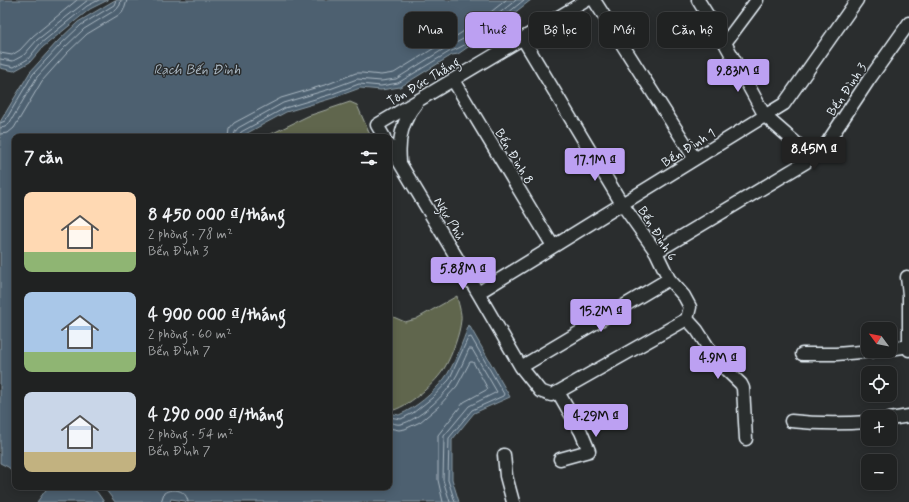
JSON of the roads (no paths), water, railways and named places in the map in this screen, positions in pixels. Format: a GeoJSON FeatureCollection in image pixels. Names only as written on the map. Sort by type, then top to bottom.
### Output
{"type":"FeatureCollection","features":[{"type":"Feature","properties":{"kind":"street","name":"Tôn Đức Thắng"},"geometry":{"type":"LineString","coordinates":[[382,134],[377,125],[587,0]]}},
{"type":"Feature","properties":{"kind":"street"},"geometry":{"type":"LineString","coordinates":[[594,0],[695,159]]}},
{"type":"Feature","properties":{"kind":"street"},"geometry":{"type":"LineString","coordinates":[[698,0],[706,12]]}},
{"type":"Feature","properties":{"kind":"street"},"geometry":{"type":"LineString","coordinates":[[727,40],[757,0]]}},
{"type":"Feature","properties":{"kind":"street","name":"Bến Đình 1"},"geometry":{"type":"LineString","coordinates":[[478,292],[784,104],[857,0]]}},
{"type":"Feature","properties":{"kind":"street","name":"Bến Đình 3"},"geometry":{"type":"LineString","coordinates":[[656,252],[812,157],[825,146],[909,23]]}},
{"type":"Feature","properties":{"kind":"street","name":"Bến Đình 6"},"geometry":{"type":"LineString","coordinates":[[523,39],[622,204],[656,252],[669,279],[684,296],[690,307],[687,319]]}},
{"type":"Feature","properties":{"kind":"street"},"geometry":{"type":"LineString","coordinates":[[727,47],[765,116],[812,157]]}},
{"type":"Feature","properties":{"kind":"street","name":"Bến Đình 8"},"geometry":{"type":"LineString","coordinates":[[453,80],[553,246]]}},
{"type":"Feature","properties":{"kind":"street"},"geometry":{"type":"LineString","coordinates":[[400,164],[399,139],[402,128],[411,110],[420,100]]}},
{"type":"Feature","properties":{"kind":"street","name":"Ngư Phủ"},"geometry":{"type":"LineString","coordinates":[[392,150],[478,292],[521,368],[540,391],[551,395],[558,392]]}},
{"type":"Feature","properties":{"kind":"street"},"geometry":{"type":"LineString","coordinates":[[907,277],[909,295],[909,350]]}},
{"type":"Feature","properties":{"kind":"street"},"geometry":{"type":"LineString","coordinates":[[521,368],[669,279]]}},
{"type":"Feature","properties":{"kind":"street"},"geometry":{"type":"LineString","coordinates":[[560,459],[589,451],[581,432],[558,392],[687,319],[716,361],[742,384],[746,439]]}},
{"type":"Feature","properties":{"kind":"street"},"geometry":{"type":"LineString","coordinates":[[897,348],[909,346]]}},
{"type":"Feature","properties":{"kind":"street"},"geometry":{"type":"LineString","coordinates":[[802,354],[861,352]]}},
{"type":"Feature","properties":{"kind":"street"},"geometry":{"type":"LineString","coordinates":[[897,418],[909,416]]}},
{"type":"Feature","properties":{"kind":"street"},"geometry":{"type":"LineString","coordinates":[[791,421],[847,424],[861,423]]}},
{"type":"Feature","properties":{"kind":"street"},"geometry":{"type":"LineString","coordinates":[[504,455],[506,476],[513,502]]}},
{"type":"Feature","properties":{"kind":"water"},"geometry":{"type":"Polygon","coordinates":[[[0,0],[108,0],[90,9],[43,47],[30,62],[14,71],[0,68],[0,0]]]}},
{"type":"Feature","properties":{"kind":"water","name":"Rạch Bến Đình"},"geometry":{"type":"Polygon","coordinates":[[[115,0],[531,0],[516,12],[465,12],[465,48],[467,48],[458,54],[452,55],[400,87],[381,90],[360,88],[286,112],[246,134],[12,134],[12,470],[0,463],[0,122],[30,72],[57,42],[78,22],[115,0]]]}},
{"type":"Feature","properties":{"kind":"water"},"geometry":{"type":"Polygon","coordinates":[[[469,325],[510,397],[474,413],[452,440],[452,479],[459,502],[186,502],[171,499],[170,502],[115,502],[106,490],[392,490],[392,414],[399,415],[424,400],[444,379],[452,367],[469,325]]]}},
{"type":"Feature","properties":{"kind":"water"},"geometry":{"type":"Polygon","coordinates":[[[46,490],[94,490],[104,502],[37,502],[46,490]]]}}]}
